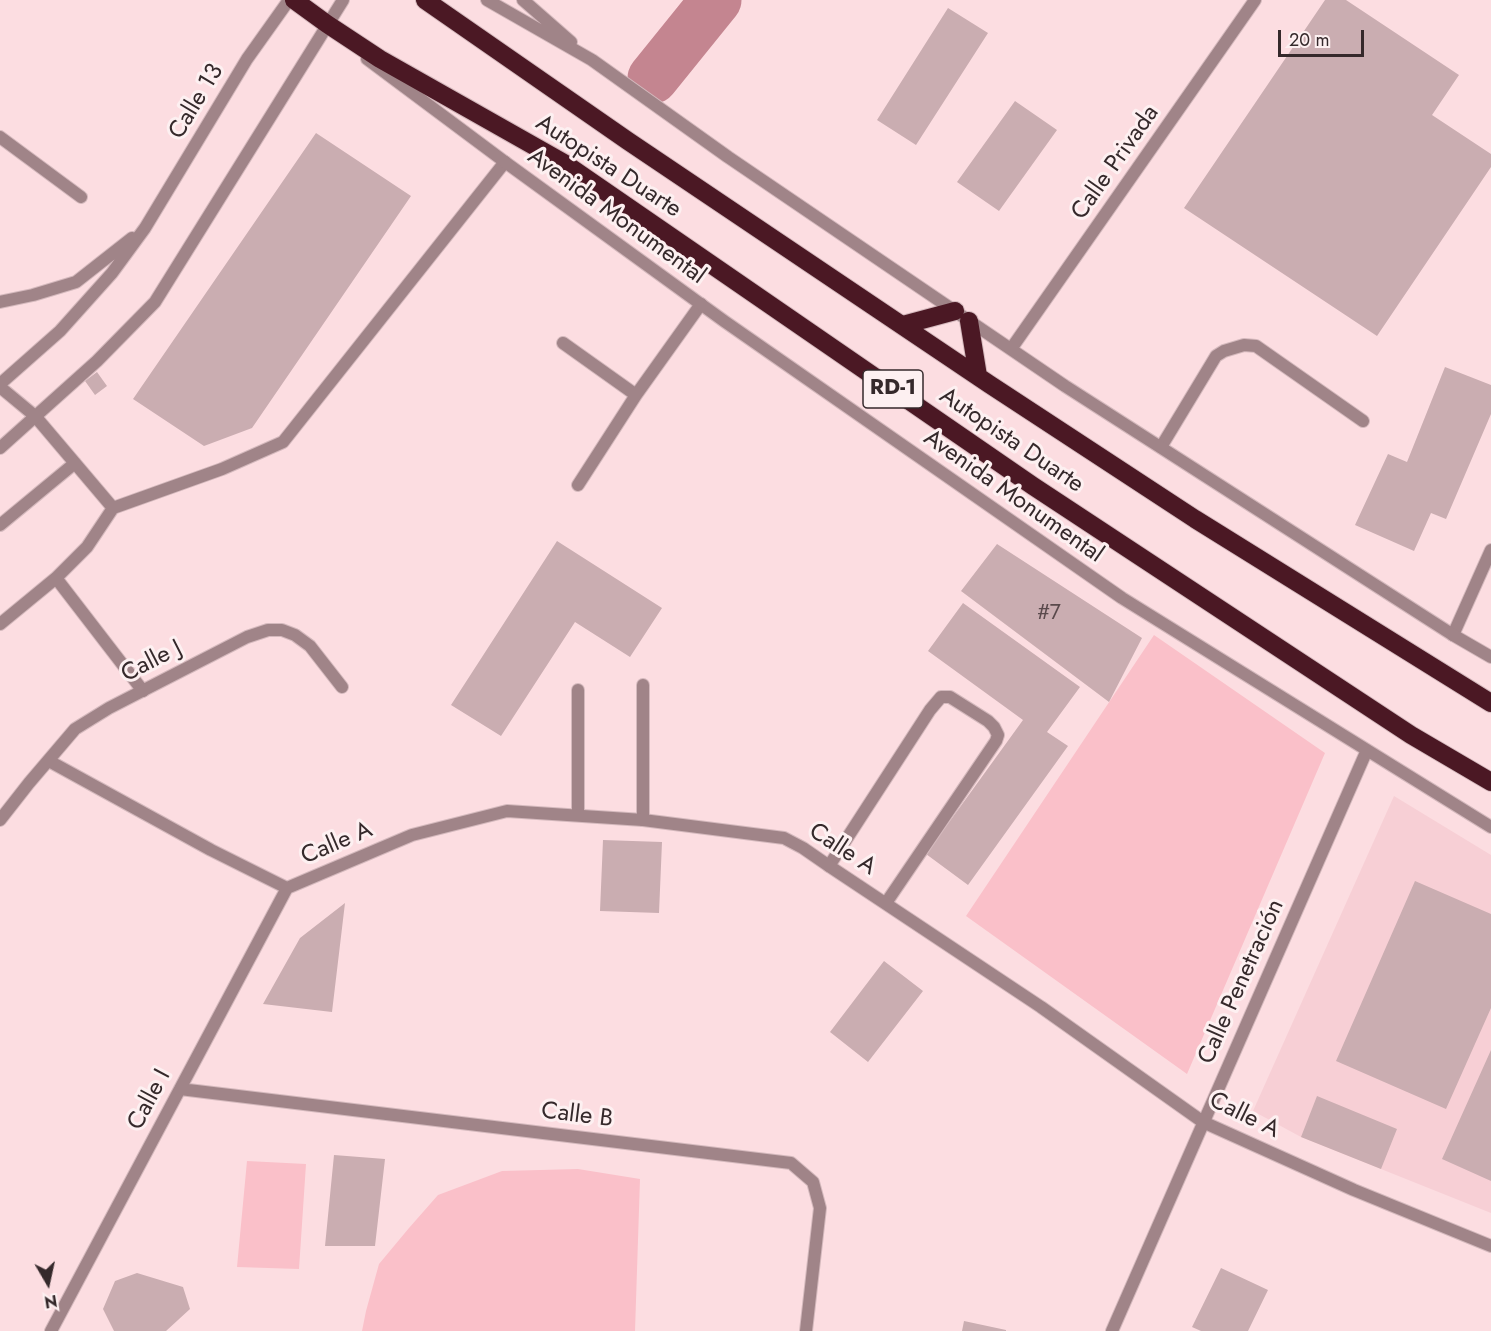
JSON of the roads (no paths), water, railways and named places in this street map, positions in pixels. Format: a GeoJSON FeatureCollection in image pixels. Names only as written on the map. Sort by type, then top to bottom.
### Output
{"type":"FeatureCollection","features":[{"type":"Feature","properties":{"kind":"highway","name":"Autopista Duarte"},"geometry":{"type":"LineString","coordinates":[[294,0],[380,59],[564,163],[1033,486],[1411,735],[1491,782]]}},
{"type":"Feature","properties":{"kind":"highway","name":"Autopista Duarte"},"geometry":{"type":"LineString","coordinates":[[425,0],[627,141],[978,376],[1195,519],[1491,703]]}},
{"type":"Feature","properties":{"kind":"highway"},"geometry":{"type":"LineString","coordinates":[[903,325],[962,316],[978,376]]}},
{"type":"Feature","properties":{"kind":"street","name":"Calle 13"},"geometry":{"type":"LineString","coordinates":[[0,385],[60,331],[112,273],[145,228],[247,59],[289,0]]}},
{"type":"Feature","properties":{"kind":"street"},"geometry":{"type":"LineString","coordinates":[[0,448],[97,362],[155,302],[343,0]]}},
{"type":"Feature","properties":{"kind":"street"},"geometry":{"type":"LineString","coordinates":[[487,0],[592,60]]}},
{"type":"Feature","properties":{"kind":"street"},"geometry":{"type":"LineString","coordinates":[[523,0],[592,60],[728,157],[962,316],[1161,447],[1453,635],[1491,657]]}},
{"type":"Feature","properties":{"kind":"street","name":"Calle Privada"},"geometry":{"type":"LineString","coordinates":[[1011,349],[1255,0]]}},
{"type":"Feature","properties":{"kind":"street","name":"Avenida Monumental"},"geometry":{"type":"LineString","coordinates":[[327,24],[375,66],[701,304],[1122,598],[1491,827]]}},
{"type":"Feature","properties":{"kind":"street"},"geometry":{"type":"LineString","coordinates":[[0,137],[81,197]]}},
{"type":"Feature","properties":{"kind":"street"},"geometry":{"type":"LineString","coordinates":[[0,624],[56,578],[87,547],[113,508],[222,470],[283,442],[505,162]]}},
{"type":"Feature","properties":{"kind":"street"},"geometry":{"type":"LineString","coordinates":[[0,302],[76,282],[145,228]]}},
{"type":"Feature","properties":{"kind":"street"},"geometry":{"type":"LineString","coordinates":[[578,485],[636,395],[701,304]]}},
{"type":"Feature","properties":{"kind":"street"},"geometry":{"type":"LineString","coordinates":[[563,343],[636,395]]}},
{"type":"Feature","properties":{"kind":"street"},"geometry":{"type":"LineString","coordinates":[[1161,447],[1216,356],[1244,345],[1256,346],[1363,421]]}},
{"type":"Feature","properties":{"kind":"street"},"geometry":{"type":"LineString","coordinates":[[0,385],[35,416],[113,508]]}},
{"type":"Feature","properties":{"kind":"street"},"geometry":{"type":"LineString","coordinates":[[0,525],[75,463]]}},
{"type":"Feature","properties":{"kind":"street"},"geometry":{"type":"LineString","coordinates":[[1453,635],[1491,550]]}},
{"type":"Feature","properties":{"kind":"street"},"geometry":{"type":"LineString","coordinates":[[56,578],[143,691]]}},
{"type":"Feature","properties":{"kind":"street","name":"Calle J"},"geometry":{"type":"LineString","coordinates":[[0,820],[75,729],[108,708],[247,637],[268,630],[282,630],[295,635],[310,646],[342,687]]}},
{"type":"Feature","properties":{"kind":"street"},"geometry":{"type":"LineString","coordinates":[[643,685],[643,820]]}},
{"type":"Feature","properties":{"kind":"street"},"geometry":{"type":"LineString","coordinates":[[578,690],[578,815]]}},
{"type":"Feature","properties":{"kind":"street"},"geometry":{"type":"LineString","coordinates":[[829,867],[930,710],[941,697],[950,697],[988,721],[998,735],[996,741],[886,903]]}},
{"type":"Feature","properties":{"kind":"street","name":"Calle Penetración"},"geometry":{"type":"LineString","coordinates":[[1112,1331],[1367,750]]}},
{"type":"Feature","properties":{"kind":"street","name":"Calle A"},"geometry":{"type":"LineString","coordinates":[[49,761],[211,850],[287,888],[412,835],[507,811],[643,820],[784,838],[804,848],[829,867],[1041,1007],[1203,1122],[1354,1190],[1491,1246]]}},
{"type":"Feature","properties":{"kind":"street","name":"Calle I"},"geometry":{"type":"LineString","coordinates":[[51,1331],[287,888]]}},
{"type":"Feature","properties":{"kind":"street","name":"Calle B"},"geometry":{"type":"LineString","coordinates":[[180,1089],[791,1163],[813,1182],[820,1208],[806,1331]]}},
{"type":"Feature","properties":{"kind":"waterway"},"geometry":{"type":"LineString","coordinates":[[653,78],[716,0]]}}]}
